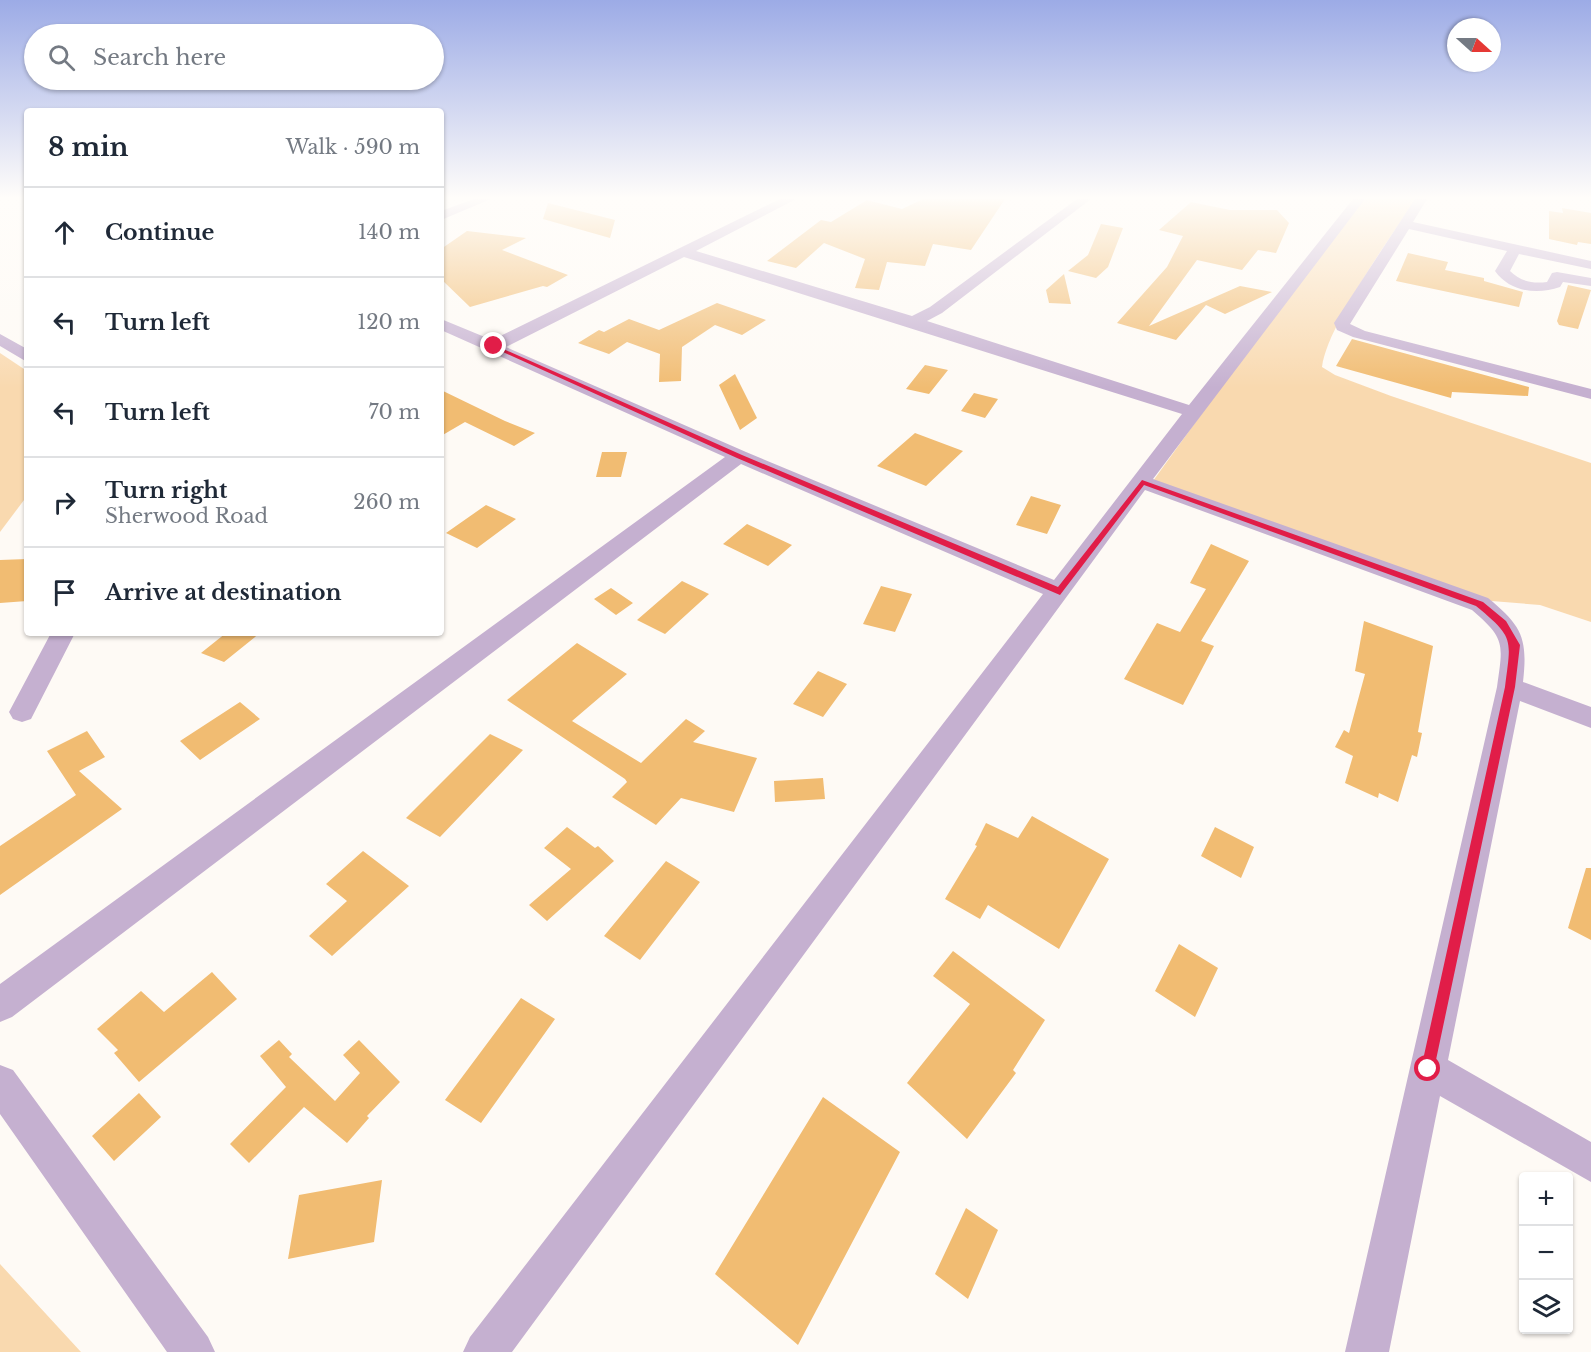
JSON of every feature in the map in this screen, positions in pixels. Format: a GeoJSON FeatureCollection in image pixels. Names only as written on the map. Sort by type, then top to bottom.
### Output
{"type":"FeatureCollection","features":[{"type":"Feature","properties":{"kind":"street"},"geometry":{"type":"LineString","coordinates":[[494,346],[663,262]]}},
{"type":"Feature","properties":{"kind":"street"},"geometry":{"type":"LineString","coordinates":[[716,262],[913,322],[1193,412]]}},
{"type":"Feature","properties":{"kind":"street"},"geometry":{"type":"LineString","coordinates":[[913,322],[936,310],[1000,262]]}},
{"type":"Feature","properties":{"kind":"street"},"geometry":{"type":"LineString","coordinates":[[485,1352],[1060,592],[1193,412],[1310,262]]}},
{"type":"Feature","properties":{"kind":"street"},"geometry":{"type":"LineString","coordinates":[[1380,262],[1342,323],[1343,327],[1359,334],[1591,394]]}},
{"type":"Feature","properties":{"kind":"street"},"geometry":{"type":"LineString","coordinates":[[1507,262],[1502,271],[1511,280],[1522,284],[1550,286],[1555,284],[1557,276],[1591,282]]}},
{"type":"Feature","properties":{"kind":"street"},"geometry":{"type":"LineString","coordinates":[[1543,262],[1591,276]]}},
{"type":"Feature","properties":{"kind":"street"},"geometry":{"type":"LineString","coordinates":[[1572,262],[1591,265]]}},
{"type":"Feature","properties":{"kind":"street"},"geometry":{"type":"LineString","coordinates":[[444,325],[739,456],[1060,592]]}},
{"type":"Feature","properties":{"kind":"street"},"geometry":{"type":"LineString","coordinates":[[0,339],[24,355]]}},
{"type":"Feature","properties":{"kind":"street"},"geometry":{"type":"LineString","coordinates":[[0,1005],[739,456]]}},
{"type":"Feature","properties":{"kind":"street"},"geometry":{"type":"LineString","coordinates":[[1142,482],[1479,604],[1503,623],[1515,645],[1510,687],[1367,1352]]}},
{"type":"Feature","properties":{"kind":"street"},"geometry":{"type":"LineString","coordinates":[[22,712],[61,636]]}},
{"type":"Feature","properties":{"kind":"street"},"geometry":{"type":"LineString","coordinates":[[1510,687],[1591,718]]}},
{"type":"Feature","properties":{"kind":"street"},"geometry":{"type":"LineString","coordinates":[[1428,1069],[1591,1163]]}},
{"type":"Feature","properties":{"kind":"street"},"geometry":{"type":"LineString","coordinates":[[0,1083],[193,1352]]}},
{"type":"Feature","properties":{"kind":"shaded area"},"geometry":{"type":"Polygon","coordinates":[[[1314,262],[1374,262],[1335,329],[1322,367],[1335,375],[1391,396],[1591,463],[1591,622],[1540,605],[1479,600],[1153,481],[1314,262]]]}},
{"type":"Feature","properties":{"kind":"shaded area"},"geometry":{"type":"Polygon","coordinates":[[[0,353],[24,369],[24,500],[0,532],[0,353]]]}},
{"type":"Feature","properties":{"kind":"shaded area"},"geometry":{"type":"Polygon","coordinates":[[[0,1264],[81,1352],[0,1352],[0,1264]]]}},
{"type":"Feature","properties":{"kind":"building"},"geometry":{"type":"Polygon","coordinates":[[[444,262],[534,262],[568,275],[547,287],[543,286],[470,307],[444,282],[444,262]]]}},
{"type":"Feature","properties":{"kind":"building"},"geometry":{"type":"Polygon","coordinates":[[[772,262],[803,262],[796,268],[772,262]]]}},
{"type":"Feature","properties":{"kind":"building"},"geometry":{"type":"Polygon","coordinates":[[[864,262],[887,262],[879,290],[855,288],[864,262]]]}},
{"type":"Feature","properties":{"kind":"building"},"geometry":{"type":"Polygon","coordinates":[[[888,262],[926,262],[925,266],[888,262]]]}},
{"type":"Feature","properties":{"kind":"building"},"geometry":{"type":"Polygon","coordinates":[[[1079,262],[1110,262],[1108,267],[1096,278],[1068,271],[1079,262]]]}},
{"type":"Feature","properties":{"kind":"building"},"geometry":{"type":"Polygon","coordinates":[[[1170,262],[1195,262],[1149,326],[1240,286],[1272,292],[1225,314],[1206,305],[1176,340],[1117,323],[1170,262]]]}},
{"type":"Feature","properties":{"kind":"building"},"geometry":{"type":"Polygon","coordinates":[[[1206,262],[1248,262],[1242,270],[1206,262]]]}},
{"type":"Feature","properties":{"kind":"building"},"geometry":{"type":"Polygon","coordinates":[[[1404,262],[1448,262],[1445,270],[1484,278],[1484,281],[1523,292],[1519,307],[1396,281],[1404,262]]]}},
{"type":"Feature","properties":{"kind":"building"},"geometry":{"type":"Polygon","coordinates":[[[1064,274],[1071,304],[1049,303],[1046,290],[1064,274]]]}},
{"type":"Feature","properties":{"kind":"building"},"geometry":{"type":"Polygon","coordinates":[[[1568,285],[1591,290],[1578,329],[1559,325],[1557,321],[1568,285]]]}},
{"type":"Feature","properties":{"kind":"building"},"geometry":{"type":"Polygon","coordinates":[[[717,303],[766,320],[742,335],[715,325],[682,347],[681,381],[659,382],[660,354],[627,342],[609,354],[578,343],[599,330],[604,332],[629,319],[659,330],[717,303]]]}},
{"type":"Feature","properties":{"kind":"building"},"geometry":{"type":"Polygon","coordinates":[[[1352,339],[1529,387],[1528,396],[1452,392],[1451,398],[1336,366],[1352,339]]]}},
{"type":"Feature","properties":{"kind":"building"},"geometry":{"type":"Polygon","coordinates":[[[925,365],[948,370],[929,394],[906,389],[925,365]]]}},
{"type":"Feature","properties":{"kind":"building"},"geometry":{"type":"Polygon","coordinates":[[[735,374],[757,418],[740,430],[719,385],[735,374]]]}},
{"type":"Feature","properties":{"kind":"building"},"geometry":{"type":"Polygon","coordinates":[[[444,391],[535,433],[514,446],[465,422],[444,434],[444,391]]]}},
{"type":"Feature","properties":{"kind":"building"},"geometry":{"type":"Polygon","coordinates":[[[974,393],[998,399],[985,418],[961,411],[974,393]]]}},
{"type":"Feature","properties":{"kind":"building"},"geometry":{"type":"Polygon","coordinates":[[[915,433],[963,451],[926,486],[877,466],[915,433]]]}},
{"type":"Feature","properties":{"kind":"building"},"geometry":{"type":"Polygon","coordinates":[[[602,452],[627,452],[621,477],[596,477],[602,452]]]}},
{"type":"Feature","properties":{"kind":"building"},"geometry":{"type":"Polygon","coordinates":[[[1031,496],[1061,505],[1047,534],[1016,525],[1031,496]]]}},
{"type":"Feature","properties":{"kind":"building"},"geometry":{"type":"Polygon","coordinates":[[[486,505],[516,519],[477,548],[446,533],[486,505]]]}},
{"type":"Feature","properties":{"kind":"building"},"geometry":{"type":"Polygon","coordinates":[[[747,524],[792,545],[768,566],[723,544],[747,524]]]}},
{"type":"Feature","properties":{"kind":"building"},"geometry":{"type":"Polygon","coordinates":[[[1211,544],[1249,561],[1201,641],[1214,646],[1183,705],[1124,679],[1157,623],[1180,632],[1206,589],[1190,583],[1211,544]]]}},
{"type":"Feature","properties":{"kind":"building"},"geometry":{"type":"Polygon","coordinates":[[[24,559],[24,601],[0,603],[0,560],[24,559]]]}},
{"type":"Feature","properties":{"kind":"building"},"geometry":{"type":"Polygon","coordinates":[[[682,581],[709,594],[665,634],[637,620],[682,581]]]}},
{"type":"Feature","properties":{"kind":"building"},"geometry":{"type":"Polygon","coordinates":[[[881,586],[912,594],[895,632],[863,624],[881,586]]]}},
{"type":"Feature","properties":{"kind":"building"},"geometry":{"type":"Polygon","coordinates":[[[611,588],[633,603],[616,615],[594,599],[611,588]]]}},
{"type":"Feature","properties":{"kind":"building"},"geometry":{"type":"Polygon","coordinates":[[[1364,621],[1433,646],[1418,732],[1422,733],[1417,757],[1412,755],[1398,802],[1379,793],[1378,798],[1345,783],[1353,756],[1335,747],[1344,730],[1349,733],[1365,674],[1355,671],[1364,621]]]}},
{"type":"Feature","properties":{"kind":"building"},"geometry":{"type":"Polygon","coordinates":[[[222,636],[256,636],[224,662],[201,653],[222,636]]]}},
{"type":"Feature","properties":{"kind":"building"},"geometry":{"type":"Polygon","coordinates":[[[577,643],[627,674],[572,721],[641,763],[686,719],[705,731],[693,742],[757,758],[734,812],[681,798],[656,825],[612,797],[627,782],[625,779],[507,700],[577,643]]]}},
{"type":"Feature","properties":{"kind":"building"},"geometry":{"type":"Polygon","coordinates":[[[818,671],[847,684],[823,717],[793,704],[818,671]]]}},
{"type":"Feature","properties":{"kind":"building"},"geometry":{"type":"Polygon","coordinates":[[[240,702],[260,719],[200,760],[180,741],[240,702]]]}},
{"type":"Feature","properties":{"kind":"building"},"geometry":{"type":"Polygon","coordinates":[[[87,731],[105,757],[79,771],[122,809],[0,895],[0,846],[76,795],[47,751],[87,731]]]}},
{"type":"Feature","properties":{"kind":"building"},"geometry":{"type":"Polygon","coordinates":[[[490,734],[523,750],[440,837],[406,818],[490,734]]]}},
{"type":"Feature","properties":{"kind":"building"},"geometry":{"type":"Polygon","coordinates":[[[823,778],[825,799],[775,802],[774,781],[823,778]]]}},
{"type":"Feature","properties":{"kind":"building"},"geometry":{"type":"Polygon","coordinates":[[[1032,816],[1109,859],[1059,949],[988,905],[980,919],[945,899],[977,846],[975,845],[986,823],[1018,838],[1032,816]]]}},
{"type":"Feature","properties":{"kind":"building"},"geometry":{"type":"Polygon","coordinates":[[[567,827],[595,848],[598,846],[614,861],[547,921],[529,905],[571,869],[544,848],[567,827]]]}},
{"type":"Feature","properties":{"kind":"building"},"geometry":{"type":"Polygon","coordinates":[[[1215,827],[1254,847],[1241,878],[1201,856],[1215,827]]]}},
{"type":"Feature","properties":{"kind":"building"},"geometry":{"type":"Polygon","coordinates":[[[363,851],[409,886],[332,956],[309,936],[347,901],[326,884],[363,851]]]}},
{"type":"Feature","properties":{"kind":"building"},"geometry":{"type":"Polygon","coordinates":[[[666,861],[700,882],[640,960],[604,936],[666,861]]]}},
{"type":"Feature","properties":{"kind":"building"},"geometry":{"type":"Polygon","coordinates":[[[1586,868],[1591,868],[1591,940],[1568,928],[1586,868]]]}},
{"type":"Feature","properties":{"kind":"building"},"geometry":{"type":"Polygon","coordinates":[[[1179,944],[1218,968],[1195,1017],[1155,991],[1179,944]]]}},
{"type":"Feature","properties":{"kind":"building"},"geometry":{"type":"Polygon","coordinates":[[[953,951],[1045,1020],[1013,1070],[1016,1073],[967,1139],[907,1083],[970,1004],[933,976],[953,951]]]}},
{"type":"Feature","properties":{"kind":"building"},"geometry":{"type":"Polygon","coordinates":[[[212,972],[237,999],[139,1082],[114,1053],[118,1050],[97,1029],[141,991],[164,1012],[212,972]]]}},
{"type":"Feature","properties":{"kind":"building"},"geometry":{"type":"Polygon","coordinates":[[[521,998],[555,1019],[481,1123],[445,1100],[521,998]]]}},
{"type":"Feature","properties":{"kind":"building"},"geometry":{"type":"Polygon","coordinates":[[[279,1040],[292,1054],[289,1057],[335,1101],[360,1073],[343,1055],[359,1040],[400,1082],[367,1116],[369,1118],[347,1143],[304,1107],[249,1163],[230,1144],[286,1087],[260,1056],[279,1040]]]}},
{"type":"Feature","properties":{"kind":"building"},"geometry":{"type":"Polygon","coordinates":[[[139,1093],[161,1117],[114,1161],[92,1136],[139,1093]]]}},
{"type":"Feature","properties":{"kind":"building"},"geometry":{"type":"Polygon","coordinates":[[[823,1097],[900,1152],[798,1345],[715,1274],[823,1097]]]}},
{"type":"Feature","properties":{"kind":"building"},"geometry":{"type":"Polygon","coordinates":[[[382,1180],[374,1242],[288,1259],[299,1195],[382,1180]]]}},
{"type":"Feature","properties":{"kind":"building"},"geometry":{"type":"Polygon","coordinates":[[[966,1208],[998,1230],[968,1299],[935,1274],[966,1208]]]}},
{"type":"Feature","properties":{"kind":"route"},"geometry":{"type":"LineString","coordinates":[[494,346],[739,456],[1060,592],[1142,482],[1479,604],[1503,623],[1515,645],[1510,687],[1428,1069]]}}]}
